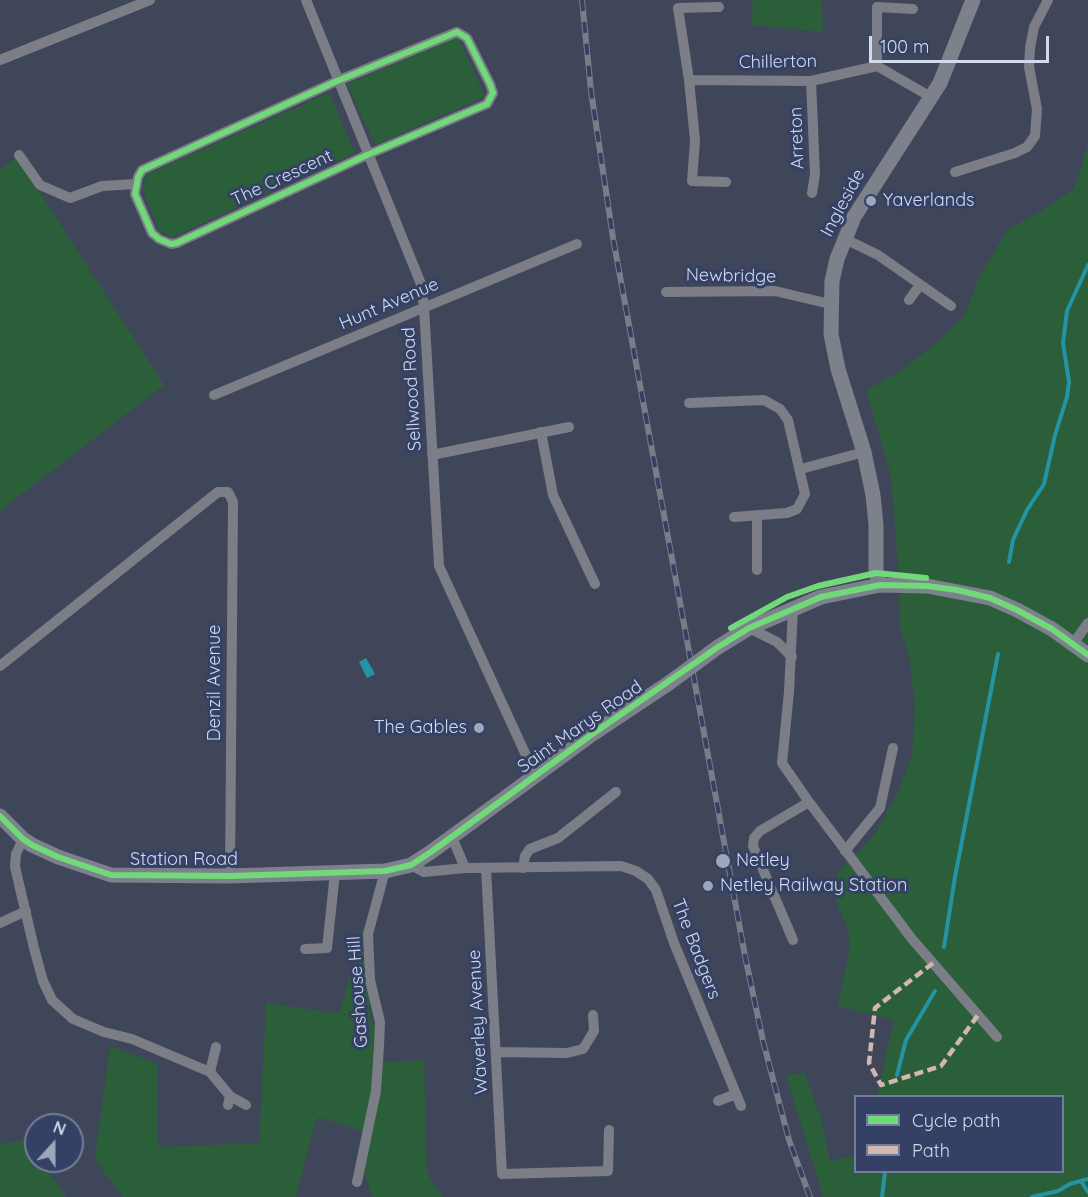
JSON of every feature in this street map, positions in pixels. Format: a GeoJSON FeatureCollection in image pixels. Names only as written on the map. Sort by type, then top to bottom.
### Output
{"type":"FeatureCollection","features":[{"type":"Feature","properties":{"kind":"street"},"geometry":{"type":"LineString","coordinates":[[0,60],[150,0]]}},
{"type":"Feature","properties":{"kind":"street","name":"Sellwood Road"},"geometry":{"type":"LineString","coordinates":[[306,0],[421,284],[439,566],[536,777]]}},
{"type":"Feature","properties":{"kind":"street","name":"Ingleside"},"geometry":{"type":"LineString","coordinates":[[880,585],[876,573],[876,525],[864,452],[838,369],[831,333],[832,281],[844,239],[854,217],[940,83],[973,0]]}},
{"type":"Feature","properties":{"kind":"street"},"geometry":{"type":"LineString","coordinates":[[955,172],[1015,153],[1027,147],[1035,136],[1037,109],[1029,67],[1030,48],[1034,27],[1048,0]]}},
{"type":"Feature","properties":{"kind":"street"},"geometry":{"type":"LineString","coordinates":[[718,7],[678,8],[695,140],[692,181],[726,182]]}},
{"type":"Feature","properties":{"kind":"street"},"geometry":{"type":"LineString","coordinates":[[913,9],[877,7],[877,66],[930,97]]}},
{"type":"Feature","properties":{"kind":"street","name":"The Crescent"},"geometry":{"type":"LineString","coordinates":[[457,32],[467,38],[493,93],[487,104],[171,244],[159,240],[152,233],[135,194],[136,184],[142,171],[337,81],[457,32]]}},
{"type":"Feature","properties":{"kind":"street","name":"Chillerton"},"geometry":{"type":"LineString","coordinates":[[689,80],[811,81],[877,66]]}},
{"type":"Feature","properties":{"kind":"street","name":"Arreton"},"geometry":{"type":"LineString","coordinates":[[811,81],[816,174],[812,193]]}},
{"type":"Feature","properties":{"kind":"street"},"geometry":{"type":"LineString","coordinates":[[19,155],[40,185],[70,198],[102,186],[136,184]]}},
{"type":"Feature","properties":{"kind":"street"},"geometry":{"type":"LineString","coordinates":[[844,239],[878,255],[951,306]]}},
{"type":"Feature","properties":{"kind":"street","name":"Hunt Avenue"},"geometry":{"type":"LineString","coordinates":[[214,395],[577,244]]}},
{"type":"Feature","properties":{"kind":"street"},"geometry":{"type":"LineString","coordinates":[[909,300],[920,285]]}},
{"type":"Feature","properties":{"kind":"street","name":"Newbridge"},"geometry":{"type":"LineString","coordinates":[[666,292],[775,291],[830,304]]}},
{"type":"Feature","properties":{"kind":"street"},"geometry":{"type":"LineString","coordinates":[[689,403],[764,400],[780,409],[788,420],[801,468],[805,494],[797,509],[787,513],[734,517]]}},
{"type":"Feature","properties":{"kind":"street"},"geometry":{"type":"LineString","coordinates":[[432,455],[569,427]]}},
{"type":"Feature","properties":{"kind":"street"},"geometry":{"type":"LineString","coordinates":[[541,432],[553,495],[595,584]]}},
{"type":"Feature","properties":{"kind":"street"},"geometry":{"type":"LineString","coordinates":[[801,468],[864,452]]}},
{"type":"Feature","properties":{"kind":"street","name":"Denzil Avenue"},"geometry":{"type":"LineString","coordinates":[[0,666],[218,492],[229,488],[233,502],[231,876]]}},
{"type":"Feature","properties":{"kind":"street"},"geometry":{"type":"LineString","coordinates":[[757,516],[757,570]]}},
{"type":"Feature","properties":{"kind":"street","name":"Saint Marys Road"},"geometry":{"type":"LineString","coordinates":[[385,871],[411,865],[718,646],[748,628],[821,597],[880,585],[927,586],[990,598],[1053,629],[1088,655]]}},
{"type":"Feature","properties":{"kind":"street"},"geometry":{"type":"LineString","coordinates":[[794,608],[782,763],[808,802],[912,939],[997,1037]]}},
{"type":"Feature","properties":{"kind":"street"},"geometry":{"type":"LineString","coordinates":[[1073,644],[1088,623]]}},
{"type":"Feature","properties":{"kind":"street"},"geometry":{"type":"LineString","coordinates":[[748,628],[777,642],[792,657]]}},
{"type":"Feature","properties":{"kind":"street"},"geometry":{"type":"LineString","coordinates":[[845,851],[880,808],[893,748]]}},
{"type":"Feature","properties":{"kind":"street"},"geometry":{"type":"LineString","coordinates":[[411,865],[424,872],[465,868],[523,868],[525,856],[530,849],[558,838],[616,792]]}},
{"type":"Feature","properties":{"kind":"street"},"geometry":{"type":"LineString","coordinates":[[793,940],[753,846],[754,838],[760,831],[808,802]]}},
{"type":"Feature","properties":{"kind":"street","name":"Station Road"},"geometry":{"type":"LineString","coordinates":[[0,816],[23,839],[58,857],[111,875],[231,876],[385,871]]}},
{"type":"Feature","properties":{"kind":"street"},"geometry":{"type":"LineString","coordinates":[[452,837],[465,868]]}},
{"type":"Feature","properties":{"kind":"street"},"geometry":{"type":"LineString","coordinates":[[23,839],[16,854],[15,867],[43,981],[52,1000],[73,1019],[104,1032],[132,1039],[210,1072],[229,1100],[246,1105]]}},
{"type":"Feature","properties":{"kind":"street","name":"The Badgers"},"geometry":{"type":"LineString","coordinates":[[523,868],[621,866],[636,871],[648,879],[656,890],[674,943],[741,1106]]}},
{"type":"Feature","properties":{"kind":"street","name":"Waverley Avenue"},"geometry":{"type":"LineString","coordinates":[[486,868],[502,1174],[608,1171],[609,1130]]}},
{"type":"Feature","properties":{"kind":"street","name":"Gashouse Hill"},"geometry":{"type":"LineString","coordinates":[[357,1182],[376,1091],[379,1046],[380,1022],[370,980],[368,934],[385,871]]}},
{"type":"Feature","properties":{"kind":"street"},"geometry":{"type":"LineString","coordinates":[[305,949],[327,948],[335,873]]}},
{"type":"Feature","properties":{"kind":"street"},"geometry":{"type":"LineString","coordinates":[[0,923],[26,911]]}},
{"type":"Feature","properties":{"kind":"street"},"geometry":{"type":"LineString","coordinates":[[496,1052],[567,1053],[583,1049],[594,1031],[593,1015]]}},
{"type":"Feature","properties":{"kind":"street"},"geometry":{"type":"LineString","coordinates":[[210,1072],[216,1047]]}},
{"type":"Feature","properties":{"kind":"street"},"geometry":{"type":"LineString","coordinates":[[718,1101],[736,1095]]}},
{"type":"Feature","properties":{"kind":"green space"},"geometry":{"type":"Polygon","coordinates":[[[753,0],[822,0],[823,32],[751,25],[753,0]]]}},
{"type":"Feature","properties":{"kind":"green space"},"geometry":{"type":"Polygon","coordinates":[[[458,37],[485,97],[375,145],[347,84],[458,37]]]}},
{"type":"Feature","properties":{"kind":"green space"},"geometry":{"type":"Polygon","coordinates":[[[329,93],[355,153],[173,237],[159,231],[142,188],[147,174],[329,93]]]}},
{"type":"Feature","properties":{"kind":"green space"},"geometry":{"type":"Polygon","coordinates":[[[1088,144],[1088,1197],[823,1197],[786,1075],[805,1073],[822,1123],[830,1161],[854,1155],[854,1173],[1064,1173],[1064,1095],[877,1095],[894,1020],[838,1006],[850,946],[849,933],[834,896],[834,883],[837,874],[875,834],[898,793],[912,756],[915,705],[910,663],[900,626],[891,476],[866,390],[899,372],[937,343],[964,316],[980,275],[1009,228],[1038,213],[1074,189],[1088,144]]]}},
{"type":"Feature","properties":{"kind":"green space"},"geometry":{"type":"Polygon","coordinates":[[[17,157],[164,385],[0,511],[0,170],[17,157]]]}},
{"type":"Feature","properties":{"kind":"green space"},"geometry":{"type":"Polygon","coordinates":[[[364,927],[368,934],[369,1012],[385,1062],[424,1060],[427,1171],[443,1197],[372,1197],[364,1171],[368,1133],[319,1117],[316,1120],[296,1197],[123,1197],[97,1163],[95,1157],[110,1046],[158,1064],[158,1145],[164,1147],[259,1143],[266,1003],[336,1013],[340,1011],[364,927]]]}},
{"type":"Feature","properties":{"kind":"green space"},"geometry":{"type":"Polygon","coordinates":[[[24,1140],[24,1173],[49,1173],[66,1197],[0,1197],[0,1144],[24,1140]]]}},
{"type":"Feature","properties":{"kind":"water"},"geometry":{"type":"Polygon","coordinates":[[[366,658],[375,674],[367,678],[359,662],[366,658]]]}},
{"type":"Feature","properties":{"kind":"waterway"},"geometry":{"type":"LineString","coordinates":[[1009,562],[1013,540],[1027,510],[1044,484],[1069,382],[1063,343],[1067,311],[1088,265]]}},
{"type":"Feature","properties":{"kind":"waterway"},"geometry":{"type":"LineString","coordinates":[[944,947],[955,877],[998,654]]}},
{"type":"Feature","properties":{"kind":"waterway"},"geometry":{"type":"LineString","coordinates":[[897,1075],[906,1040],[935,991]]}},
{"type":"Feature","properties":{"kind":"waterway"},"geometry":{"type":"LineString","coordinates":[[882,1197],[885,1173]]}},
{"type":"Feature","properties":{"kind":"waterway"},"geometry":{"type":"LineString","coordinates":[[1032,1197],[1058,1191],[1070,1184],[1088,1179]]}},
{"type":"Feature","properties":{"kind":"waterway"},"geometry":{"type":"LineString","coordinates":[[1081,1181],[1088,1192]]}},
{"type":"Feature","properties":{"kind":"railway"},"geometry":{"type":"LineString","coordinates":[[582,0],[591,91],[613,238],[745,956],[763,1041],[789,1140],[810,1197]]}},
{"type":"Feature","properties":{"kind":"marked path"},"geometry":{"type":"LineString","coordinates":[[933,963],[875,1008],[869,1063],[881,1085],[941,1066],[978,1015]]}},
{"type":"Feature","properties":{"kind":"cycle path"},"geometry":{"type":"LineString","coordinates":[[457,32],[467,38],[490,84],[493,93],[487,104],[367,155],[177,243],[171,244],[152,233],[135,194],[138,177],[142,170],[337,81],[457,32]]}},
{"type":"Feature","properties":{"kind":"cycle path"},"geometry":{"type":"LineString","coordinates":[[731,628],[787,597],[818,586],[876,573],[926,578]]}},
{"type":"Feature","properties":{"kind":"cycle path"},"geometry":{"type":"LineString","coordinates":[[0,816],[32,845],[58,857],[111,875],[230,876],[385,871],[411,865],[431,852],[591,735],[718,647],[749,628],[821,597],[880,585],[927,586],[957,590],[990,598],[1017,610],[1052,629],[1088,655]]}},
{"type":"Feature","properties":{"kind":"place","name":"Yaverlands"},"geometry":{"type":"Point","coordinates":[871,201]}},
{"type":"Feature","properties":{"kind":"place","name":"The Gables"},"geometry":{"type":"Point","coordinates":[479,728]}},
{"type":"Feature","properties":{"kind":"place","name":"Netley"},"geometry":{"type":"Point","coordinates":[723,861]}},
{"type":"Feature","properties":{"kind":"place","name":"Netley Railway Station"},"geometry":{"type":"Point","coordinates":[708,886]}}]}
